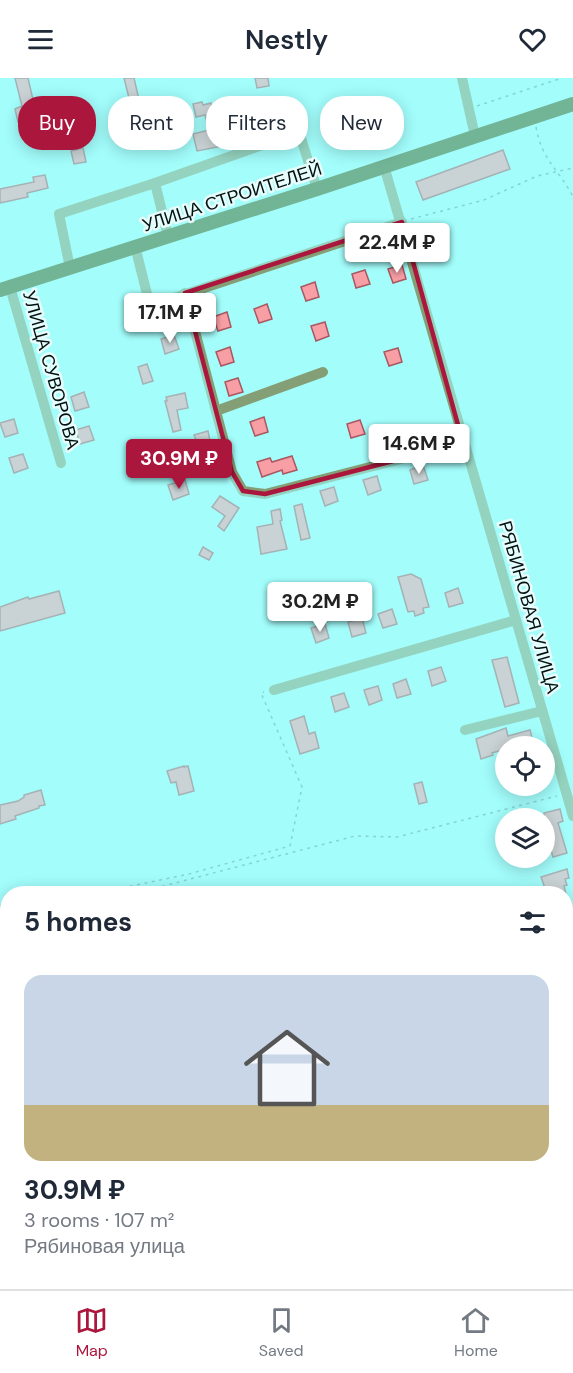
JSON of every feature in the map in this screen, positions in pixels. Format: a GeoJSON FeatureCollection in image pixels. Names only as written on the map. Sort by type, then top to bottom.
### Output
{"type":"FeatureCollection","features":[{"type":"Feature","properties":{"kind":"main road","name":"УЛИЦА СТРОИТЕЛЕЙ"},"geometry":{"type":"LineString","coordinates":[[5,289],[573,104]]}},
{"type":"Feature","properties":{"kind":"street"},"geometry":{"type":"LineString","coordinates":[[462,78],[474,136]]}},
{"type":"Feature","properties":{"kind":"street"},"geometry":{"type":"LineString","coordinates":[[70,268],[59,214],[155,183],[298,132],[317,189]]}},
{"type":"Feature","properties":{"kind":"street","name":"РЯБИНОВАЯ УЛИЦА"},"geometry":{"type":"LineString","coordinates":[[384,166],[573,816]]}},
{"type":"Feature","properties":{"kind":"street"},"geometry":{"type":"LineString","coordinates":[[155,183],[168,236]]}},
{"type":"Feature","properties":{"kind":"street"},"geometry":{"type":"LineString","coordinates":[[135,246],[150,306],[402,222]]}},
{"type":"Feature","properties":{"kind":"street","name":"УЛИЦА СУВОРОВА"},"geometry":{"type":"LineString","coordinates":[[5,289],[61,463]]}},
{"type":"Feature","properties":{"kind":"street"},"geometry":{"type":"LineString","coordinates":[[185,294],[232,472],[243,491],[265,494],[463,443]]}},
{"type":"Feature","properties":{"kind":"street"},"geometry":{"type":"LineString","coordinates":[[216,411],[323,372]]}},
{"type":"Feature","properties":{"kind":"street"},"geometry":{"type":"LineString","coordinates":[[274,690],[516,620]]}},
{"type":"Feature","properties":{"kind":"street"},"geometry":{"type":"LineString","coordinates":[[465,730],[542,711]]}},
{"type":"Feature","properties":{"kind":"path"},"geometry":{"type":"LineString","coordinates":[[468,109],[562,78]]}},
{"type":"Feature","properties":{"kind":"path"},"geometry":{"type":"LineString","coordinates":[[534,117],[538,141],[551,166],[563,178],[573,196]]}},
{"type":"Feature","properties":{"kind":"path"},"geometry":{"type":"LineString","coordinates":[[402,222],[484,200],[537,176],[573,168]]}},
{"type":"Feature","properties":{"kind":"path"},"geometry":{"type":"LineString","coordinates":[[131,886],[189,874],[290,846],[302,787],[261,693],[274,690]]}},
{"type":"Feature","properties":{"kind":"path"},"geometry":{"type":"LineString","coordinates":[[164,886],[355,836],[397,837],[567,793]]}},
{"type":"Feature","properties":{"kind":"highlighted area"},"geometry":{"type":"Polygon","coordinates":[[[402,222],[463,443],[265,494],[243,491],[232,472],[185,293],[402,222]]]}},
{"type":"Feature","properties":{"kind":"building"},"geometry":{"type":"Polygon","coordinates":[[[15,78],[28,78],[32,96],[20,96],[15,78]]]}},
{"type":"Feature","properties":{"kind":"building"},"geometry":{"type":"Polygon","coordinates":[[[124,78],[134,78],[138,96],[128,96],[124,78]]]}},
{"type":"Feature","properties":{"kind":"building"},"geometry":{"type":"Polygon","coordinates":[[[255,78],[268,78],[269,86],[257,88],[255,78]]]}},
{"type":"Feature","properties":{"kind":"building"},"geometry":{"type":"Polygon","coordinates":[[[202,102],[203,105],[206,104],[206,119],[205,115],[196,117],[194,104],[202,102]]]}},
{"type":"Feature","properties":{"kind":"building"},"geometry":{"type":"Polygon","coordinates":[[[206,131],[206,149],[197,151],[194,134],[206,131]]]}},
{"type":"Feature","properties":{"kind":"building"},"geometry":{"type":"Polygon","coordinates":[[[83,150],[86,162],[74,164],[71,151],[83,150]]]}},
{"type":"Feature","properties":{"kind":"building"},"geometry":{"type":"Polygon","coordinates":[[[503,150],[510,169],[423,200],[416,182],[503,150]]]}},
{"type":"Feature","properties":{"kind":"building"},"geometry":{"type":"Polygon","coordinates":[[[45,175],[48,188],[27,193],[28,197],[0,203],[0,189],[34,182],[33,177],[45,175]]]}},
{"type":"Feature","properties":{"kind":"building"},"geometry":{"type":"Polygon","coordinates":[[[402,265],[406,279],[393,283],[388,269],[402,265]]]}},
{"type":"Feature","properties":{"kind":"building"},"geometry":{"type":"Polygon","coordinates":[[[365,270],[370,284],[356,288],[352,274],[365,270]]]}},
{"type":"Feature","properties":{"kind":"building"},"geometry":{"type":"Polygon","coordinates":[[[315,282],[319,297],[306,301],[301,287],[315,282]]]}},
{"type":"Feature","properties":{"kind":"building"},"geometry":{"type":"Polygon","coordinates":[[[267,304],[272,319],[259,323],[254,309],[267,304]]]}},
{"type":"Feature","properties":{"kind":"building"},"geometry":{"type":"Polygon","coordinates":[[[227,312],[231,327],[218,331],[213,317],[227,312]]]}},
{"type":"Feature","properties":{"kind":"building"},"geometry":{"type":"Polygon","coordinates":[[[325,322],[329,336],[316,341],[311,326],[325,322]]]}},
{"type":"Feature","properties":{"kind":"building"},"geometry":{"type":"Polygon","coordinates":[[[174,335],[179,349],[165,354],[161,339],[174,335]]]}},
{"type":"Feature","properties":{"kind":"building"},"geometry":{"type":"Polygon","coordinates":[[[230,347],[234,362],[221,366],[216,352],[230,347]]]}},
{"type":"Feature","properties":{"kind":"building"},"geometry":{"type":"Polygon","coordinates":[[[398,348],[402,362],[389,366],[384,352],[398,348]]]}},
{"type":"Feature","properties":{"kind":"building"},"geometry":{"type":"Polygon","coordinates":[[[147,364],[153,381],[143,384],[138,367],[147,364]]]}},
{"type":"Feature","properties":{"kind":"building"},"geometry":{"type":"Polygon","coordinates":[[[238,378],[243,392],[229,396],[225,382],[238,378]]]}},
{"type":"Feature","properties":{"kind":"building"},"geometry":{"type":"Polygon","coordinates":[[[84,392],[89,407],[75,411],[71,397],[84,392]]]}},
{"type":"Feature","properties":{"kind":"building"},"geometry":{"type":"Polygon","coordinates":[[[185,393],[188,408],[177,410],[181,430],[173,432],[166,397],[185,393]]]}},
{"type":"Feature","properties":{"kind":"building"},"geometry":{"type":"Polygon","coordinates":[[[264,417],[268,432],[255,436],[250,422],[264,417]]]}},
{"type":"Feature","properties":{"kind":"building"},"geometry":{"type":"Polygon","coordinates":[[[14,419],[18,433],[5,437],[0,423],[14,419]]]}},
{"type":"Feature","properties":{"kind":"building"},"geometry":{"type":"Polygon","coordinates":[[[360,420],[365,434],[351,438],[347,424],[360,420]]]}},
{"type":"Feature","properties":{"kind":"building"},"geometry":{"type":"Polygon","coordinates":[[[89,426],[94,440],[80,444],[76,430],[89,426]]]}},
{"type":"Feature","properties":{"kind":"building"},"geometry":{"type":"Polygon","coordinates":[[[208,431],[210,441],[200,444],[205,462],[202,463],[203,469],[188,473],[182,454],[185,453],[183,447],[197,443],[194,435],[208,431]]]}},
{"type":"Feature","properties":{"kind":"building"},"geometry":{"type":"Polygon","coordinates":[[[23,454],[28,468],[14,473],[9,458],[23,454]]]}},
{"type":"Feature","properties":{"kind":"building"},"geometry":{"type":"Polygon","coordinates":[[[292,456],[297,470],[283,474],[282,470],[262,477],[257,462],[270,458],[272,462],[292,456]]]}},
{"type":"Feature","properties":{"kind":"building"},"geometry":{"type":"Polygon","coordinates":[[[423,465],[428,480],[414,484],[410,470],[423,465]]]}},
{"type":"Feature","properties":{"kind":"building"},"geometry":{"type":"Polygon","coordinates":[[[377,476],[381,490],[368,495],[363,480],[377,476]]]}},
{"type":"Feature","properties":{"kind":"building"},"geometry":{"type":"Polygon","coordinates":[[[185,480],[189,494],[173,500],[168,485],[185,480]]]}},
{"type":"Feature","properties":{"kind":"building"},"geometry":{"type":"Polygon","coordinates":[[[334,487],[338,501],[325,506],[320,491],[334,487]]]}},
{"type":"Feature","properties":{"kind":"building"},"geometry":{"type":"Polygon","coordinates":[[[220,496],[239,508],[224,531],[218,526],[225,516],[212,507],[220,496]]]}},
{"type":"Feature","properties":{"kind":"building"},"geometry":{"type":"Polygon","coordinates":[[[302,504],[310,538],[301,540],[294,506],[302,504]]]}},
{"type":"Feature","properties":{"kind":"building"},"geometry":{"type":"Polygon","coordinates":[[[280,509],[282,520],[280,521],[287,549],[261,554],[257,527],[273,524],[271,511],[280,509]]]}},
{"type":"Feature","properties":{"kind":"building"},"geometry":{"type":"Polygon","coordinates":[[[203,547],[213,553],[209,560],[199,555],[203,547]]]}},
{"type":"Feature","properties":{"kind":"building"},"geometry":{"type":"Polygon","coordinates":[[[411,574],[421,579],[429,607],[423,608],[424,613],[415,616],[414,611],[408,612],[398,577],[411,574]]]}},
{"type":"Feature","properties":{"kind":"building"},"geometry":{"type":"Polygon","coordinates":[[[458,588],[463,603],[449,607],[445,593],[458,588]]]}},
{"type":"Feature","properties":{"kind":"building"},"geometry":{"type":"Polygon","coordinates":[[[59,591],[65,613],[0,631],[0,607],[28,597],[29,599],[59,591]]]}},
{"type":"Feature","properties":{"kind":"building"},"geometry":{"type":"Polygon","coordinates":[[[392,609],[397,624],[383,628],[378,614],[392,609]]]}},
{"type":"Feature","properties":{"kind":"building"},"geometry":{"type":"Polygon","coordinates":[[[362,618],[366,633],[352,637],[348,622],[362,618]]]}},
{"type":"Feature","properties":{"kind":"building"},"geometry":{"type":"Polygon","coordinates":[[[325,624],[329,638],[316,643],[311,628],[325,624]]]}},
{"type":"Feature","properties":{"kind":"building"},"geometry":{"type":"Polygon","coordinates":[[[507,657],[519,703],[505,707],[492,660],[507,657]]]}},
{"type":"Feature","properties":{"kind":"building"},"geometry":{"type":"Polygon","coordinates":[[[441,667],[446,681],[432,686],[428,671],[441,667]]]}},
{"type":"Feature","properties":{"kind":"building"},"geometry":{"type":"Polygon","coordinates":[[[406,679],[411,694],[397,698],[393,684],[406,679]]]}},
{"type":"Feature","properties":{"kind":"building"},"geometry":{"type":"Polygon","coordinates":[[[378,686],[382,700],[369,705],[364,690],[378,686]]]}},
{"type":"Feature","properties":{"kind":"building"},"geometry":{"type":"Polygon","coordinates":[[[344,693],[349,707],[335,712],[331,697],[344,693]]]}},
{"type":"Feature","properties":{"kind":"building"},"geometry":{"type":"Polygon","coordinates":[[[304,716],[309,734],[315,732],[319,748],[300,754],[290,721],[304,716]]]}},
{"type":"Feature","properties":{"kind":"building"},"geometry":{"type":"Polygon","coordinates":[[[506,728],[508,736],[495,736],[495,752],[481,759],[476,739],[506,728]]]}},
{"type":"Feature","properties":{"kind":"building"},"geometry":{"type":"Polygon","coordinates":[[[530,730],[532,736],[508,736],[530,730]]]}},
{"type":"Feature","properties":{"kind":"building"},"geometry":{"type":"Polygon","coordinates":[[[188,766],[194,791],[179,795],[176,782],[171,783],[167,771],[188,766]]]}},
{"type":"Feature","properties":{"kind":"building"},"geometry":{"type":"Polygon","coordinates":[[[422,782],[427,802],[419,804],[414,784],[422,782]]]}},
{"type":"Feature","properties":{"kind":"building"},"geometry":{"type":"Polygon","coordinates":[[[41,790],[45,805],[0,824],[0,805],[18,801],[24,795],[41,790]]]}},
{"type":"Feature","properties":{"kind":"building"},"geometry":{"type":"Polygon","coordinates":[[[560,809],[563,821],[558,823],[567,853],[555,856],[555,810],[560,809]]]}},
{"type":"Feature","properties":{"kind":"building"},"geometry":{"type":"Polygon","coordinates":[[[567,869],[569,878],[565,879],[567,885],[564,886],[544,886],[541,877],[567,869]]]}}]}
